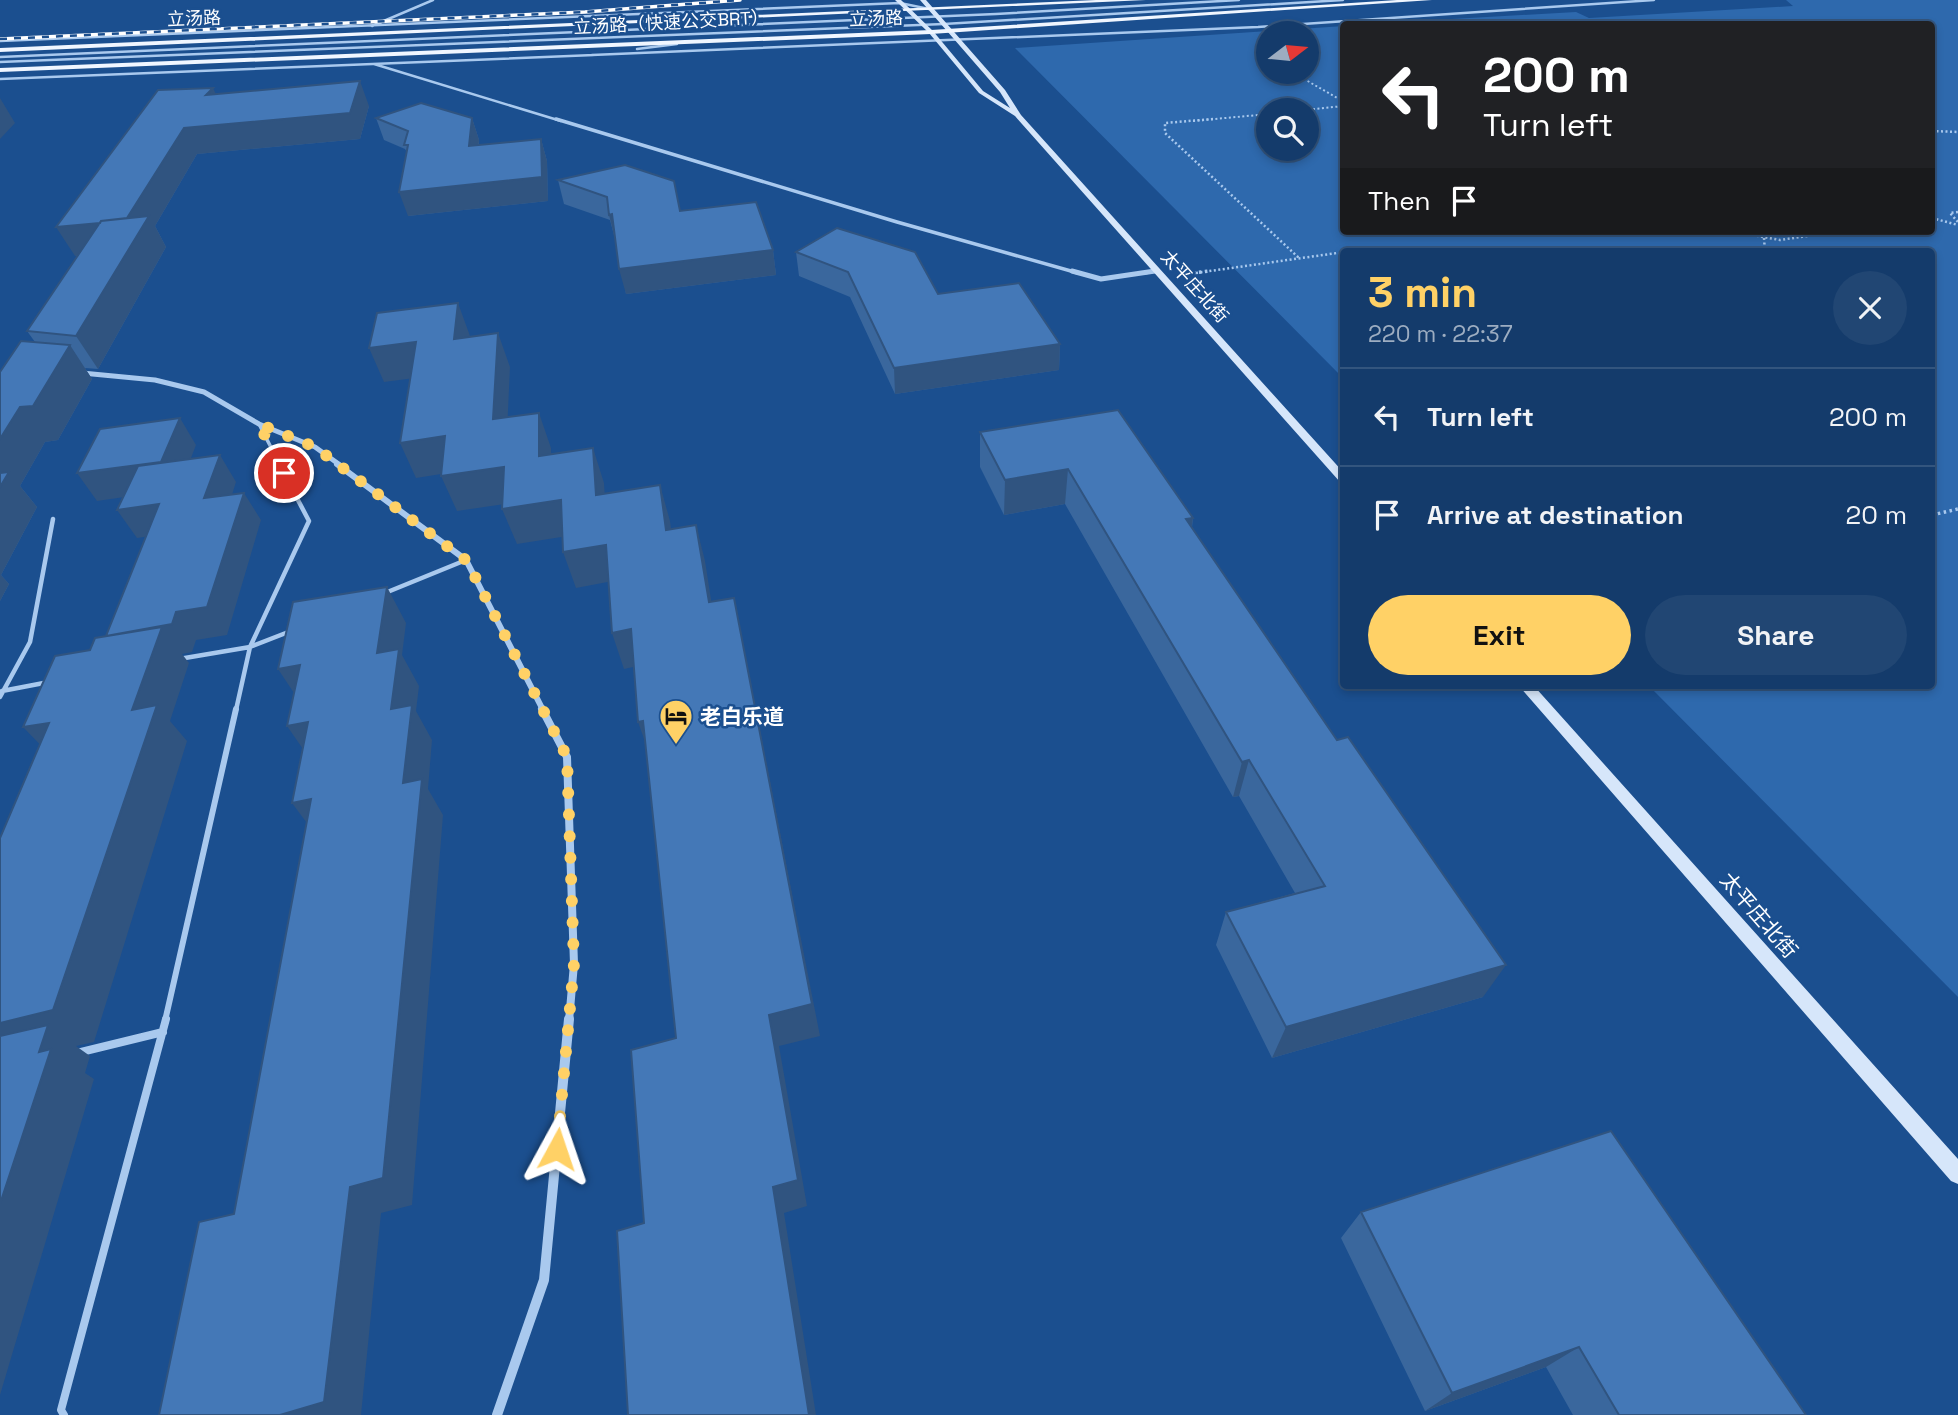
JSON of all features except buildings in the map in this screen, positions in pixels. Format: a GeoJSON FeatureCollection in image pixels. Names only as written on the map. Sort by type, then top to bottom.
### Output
{"type":"FeatureCollection","features":[{"type":"Feature","properties":{"kind":"main road","name":"立汤路"},"geometry":{"type":"LineString","coordinates":[[0,50],[935,14],[1143,0]]}},
{"type":"Feature","properties":{"kind":"main road","name":"立汤路"},"geometry":{"type":"LineString","coordinates":[[0,70],[931,32],[1429,0]]}},
{"type":"Feature","properties":{"kind":"street"},"geometry":{"type":"LineString","coordinates":[[355,36],[433,0]]}},
{"type":"Feature","properties":{"kind":"street"},"geometry":{"type":"LineString","coordinates":[[900,1],[909,0]]}},
{"type":"Feature","properties":{"kind":"street","name":"太平庄北街"},"geometry":{"type":"LineString","coordinates":[[923,0],[1003,91],[1018,116],[1340,476]]}},
{"type":"Feature","properties":{"kind":"street"},"geometry":{"type":"LineString","coordinates":[[1346,21],[1654,0]]}},
{"type":"Feature","properties":{"kind":"street","name":"立汤路"},"geometry":{"type":"LineString","coordinates":[[0,41],[370,27],[900,1],[935,14]]}},
{"type":"Feature","properties":{"kind":"street","name":"太平庄北街"},"geometry":{"type":"LineString","coordinates":[[900,1],[924,24],[981,92],[1018,116]]}},
{"type":"Feature","properties":{"kind":"street"},"geometry":{"type":"LineString","coordinates":[[592,55],[939,42],[1340,21]]}},
{"type":"Feature","properties":{"kind":"street","name":"立汤路"},"geometry":{"type":"LineString","coordinates":[[0,79],[592,55],[701,41]]}},
{"type":"Feature","properties":{"kind":"street"},"geometry":{"type":"LineString","coordinates":[[374,64],[897,222],[1101,279],[1158,274]]}},
{"type":"Feature","properties":{"kind":"street"},"geometry":{"type":"LineString","coordinates":[[77,373],[155,380],[204,392],[259,424],[315,447],[467,561],[567,757],[574,964],[544,1280],[497,1415]]}},
{"type":"Feature","properties":{"kind":"street","name":"太平庄北街"},"geometry":{"type":"LineString","coordinates":[[1529,689],[1958,1174]]}},
{"type":"Feature","properties":{"kind":"lane"},"geometry":{"type":"LineString","coordinates":[[935,14],[1239,0]]}},
{"type":"Feature","properties":{"kind":"lane","name":"立汤路（快速公交BRT）"},"geometry":{"type":"LineString","coordinates":[[0,62],[944,24],[1343,0]]}},
{"type":"Feature","properties":{"kind":"lane","name":"立汤路（快速公交BRT）"},"geometry":{"type":"LineString","coordinates":[[0,57],[913,14]]}},
{"type":"Feature","properties":{"kind":"lane"},"geometry":{"type":"LineString","coordinates":[[64,1415],[61,1410],[163,1032],[250,647],[309,521],[259,424]]}},
{"type":"Feature","properties":{"kind":"lane"},"geometry":{"type":"LineString","coordinates":[[1,694],[30,642],[54,519]]}},
{"type":"Feature","properties":{"kind":"lane"},"geometry":{"type":"LineString","coordinates":[[377,596],[467,561]]}},
{"type":"Feature","properties":{"kind":"lane"},"geometry":{"type":"LineString","coordinates":[[172,661],[250,647],[301,627]]}},
{"type":"Feature","properties":{"kind":"lane"},"geometry":{"type":"LineString","coordinates":[[1,694],[54,681]]}},
{"type":"Feature","properties":{"kind":"lane"},"geometry":{"type":"LineString","coordinates":[[68,1055],[163,1032]]}},
{"type":"Feature","properties":{"kind":"path"},"geometry":{"type":"LineString","coordinates":[[1312,84],[1340,102]]}},
{"type":"Feature","properties":{"kind":"path"},"geometry":{"type":"LineString","coordinates":[[1319,108],[1340,105]]}},
{"type":"Feature","properties":{"kind":"path"},"geometry":{"type":"LineString","coordinates":[[1256,115],[1165,123],[1165,133],[1298,258]]}},
{"type":"Feature","properties":{"kind":"path"},"geometry":{"type":"LineString","coordinates":[[1935,131],[1958,132]]}},
{"type":"Feature","properties":{"kind":"path"},"geometry":{"type":"LineString","coordinates":[[1958,212],[1950,213],[1958,223]]}},
{"type":"Feature","properties":{"kind":"path"},"geometry":{"type":"LineString","coordinates":[[1935,219],[1958,223]]}},
{"type":"Feature","properties":{"kind":"path"},"geometry":{"type":"LineString","coordinates":[[1749,235],[1780,240],[1814,235]]}},
{"type":"Feature","properties":{"kind":"path"},"geometry":{"type":"LineString","coordinates":[[1764,238],[1765,248]]}},
{"type":"Feature","properties":{"kind":"path"},"geometry":{"type":"LineString","coordinates":[[1158,274],[1340,254]]}},
{"type":"Feature","properties":{"kind":"path"},"geometry":{"type":"LineString","coordinates":[[1935,514],[1958,509]]}},
{"type":"Feature","properties":{"kind":"shaded area"},"geometry":{"type":"Polygon","coordinates":[[[1786,0],[1958,0],[1958,997],[1652,689],[1935,689],[1935,248],[1340,248],[1340,375],[1015,48],[1256,32],[1256,84],[1320,84],[1320,28],[1340,26],[1340,235],[1935,235],[1935,21],[1417,21],[1576,12],[1589,18],[1793,6],[1786,0]]]}},
{"type":"Feature","properties":{"kind":"railway"},"geometry":{"type":"LineString","coordinates":[[0,39],[585,12],[740,0]]}},
{"type":"Feature","properties":{"kind":"place","name":"老白乐道"},"geometry":{"type":"Point","coordinates":[676,746]}},
{"type":"Feature","properties":{"kind":"route"},"geometry":{"type":"LineString","coordinates":[[284,473],[259,424],[315,447],[467,561],[567,757],[574,964],[557,1149]]}}]}
